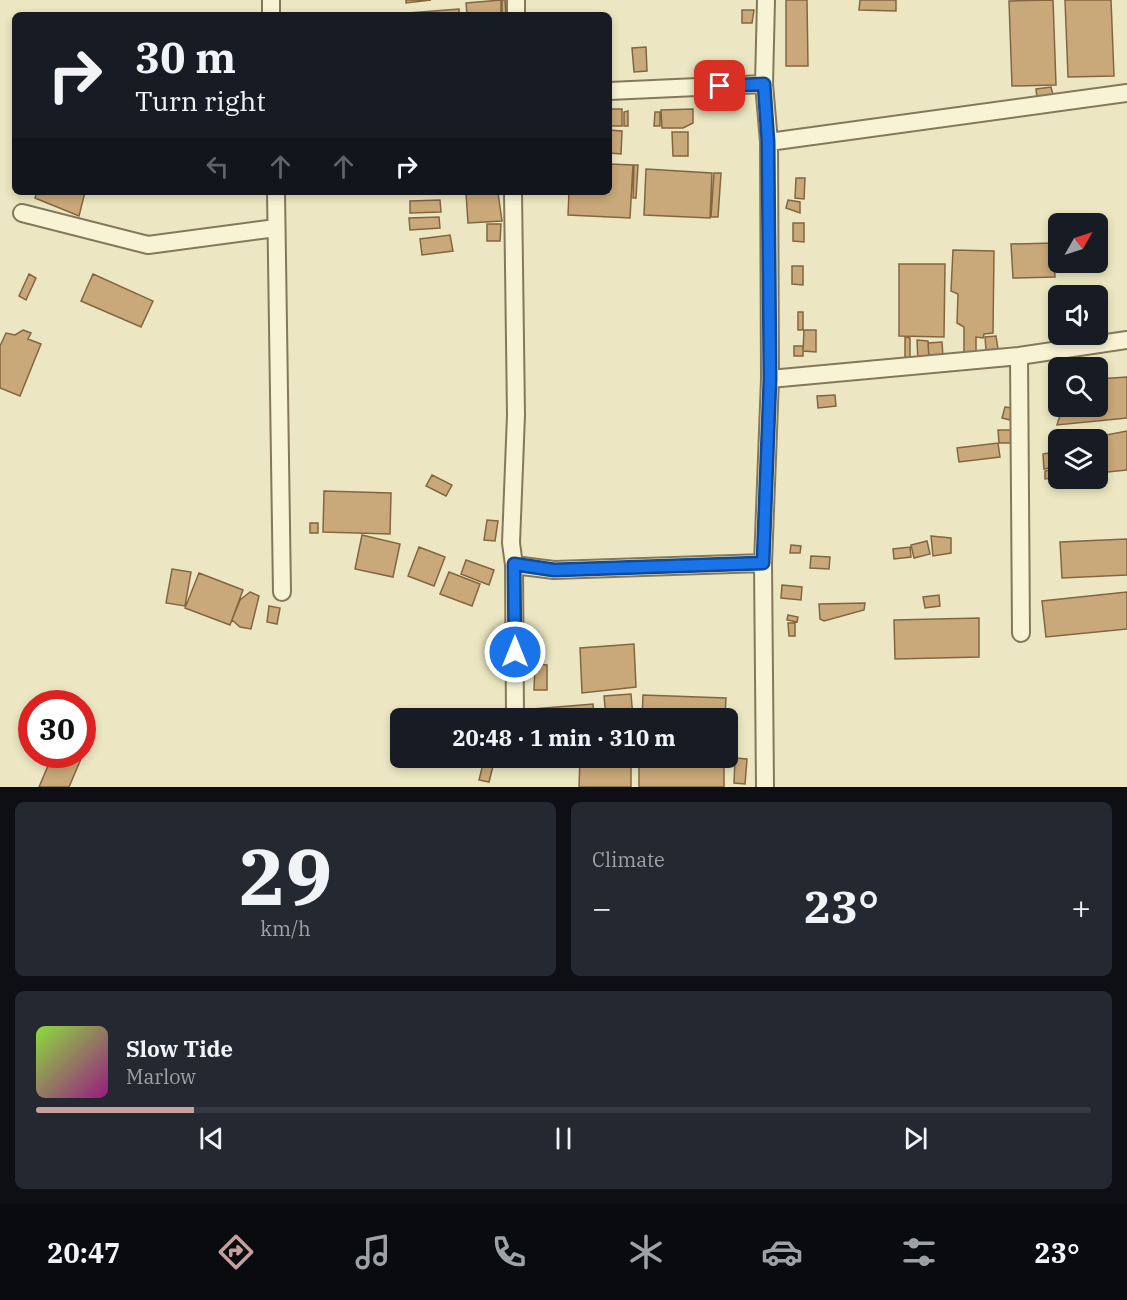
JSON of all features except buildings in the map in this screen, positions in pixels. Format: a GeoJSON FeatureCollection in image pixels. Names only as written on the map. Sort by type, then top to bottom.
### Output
{"type":"FeatureCollection","features":[{"type":"Feature","properties":{"kind":"street"},"geometry":{"type":"LineString","coordinates":[[765,787],[763,563],[770,379],[768,142],[764,84],[766,0]]}},
{"type":"Feature","properties":{"kind":"street"},"geometry":{"type":"LineString","coordinates":[[612,91],[764,84]]}},
{"type":"Feature","properties":{"kind":"street"},"geometry":{"type":"LineString","coordinates":[[768,142],[1127,93]]}},
{"type":"Feature","properties":{"kind":"street"},"geometry":{"type":"LineString","coordinates":[[276,195],[282,592]]}},
{"type":"Feature","properties":{"kind":"street"},"geometry":{"type":"LineString","coordinates":[[513,195],[516,415],[511,543],[514,564],[515,708]]}},
{"type":"Feature","properties":{"kind":"street"},"geometry":{"type":"LineString","coordinates":[[22,213],[148,245],[276,228]]}},
{"type":"Feature","properties":{"kind":"street"},"geometry":{"type":"LineString","coordinates":[[770,379],[1019,356],[1127,340]]}},
{"type":"Feature","properties":{"kind":"street"},"geometry":{"type":"LineString","coordinates":[[1019,356],[1021,633]]}},
{"type":"Feature","properties":{"kind":"street"},"geometry":{"type":"LineString","coordinates":[[514,564],[554,570],[763,563]]}},
{"type":"Feature","properties":{"kind":"route"},"geometry":{"type":"LineString","coordinates":[[515,652],[514,564],[554,570],[763,563],[770,379],[768,142],[764,84],[720,86]]}}]}
